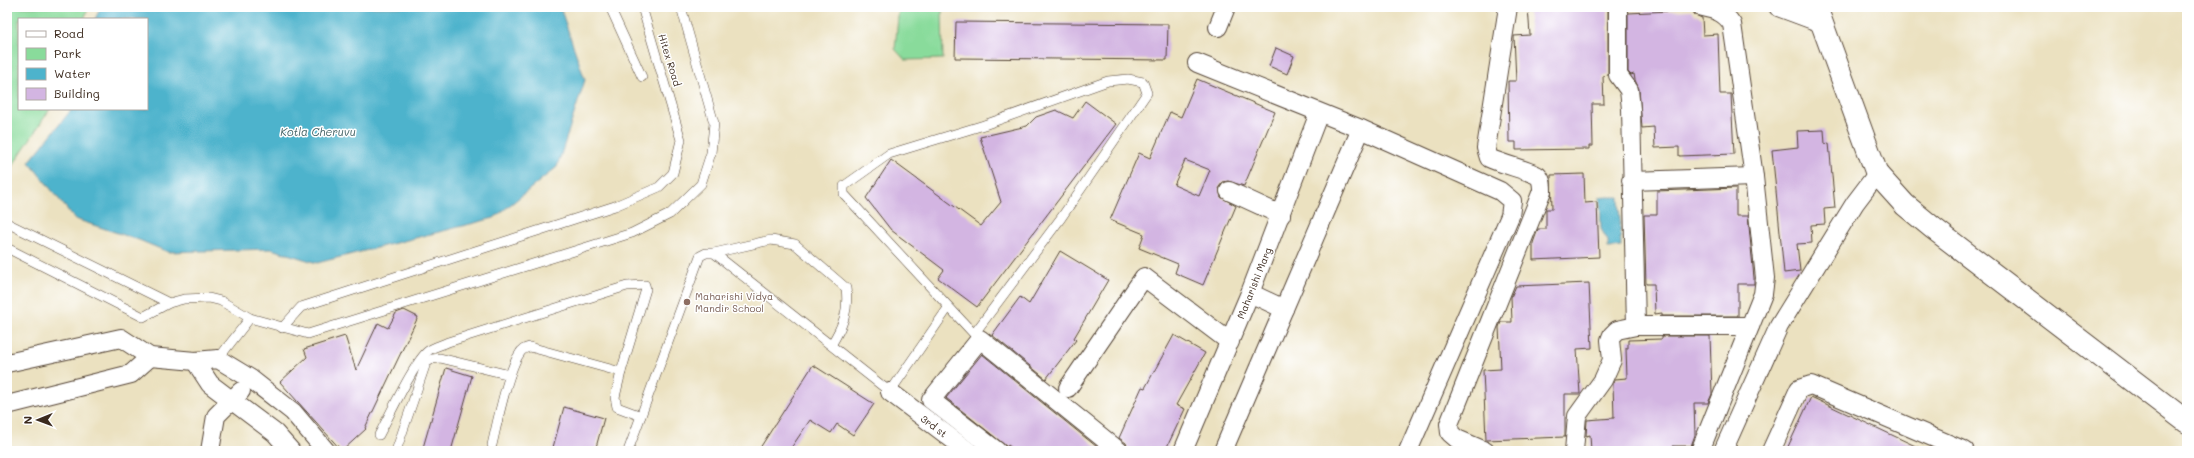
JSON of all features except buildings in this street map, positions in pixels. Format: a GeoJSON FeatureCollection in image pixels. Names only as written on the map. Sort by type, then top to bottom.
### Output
{"type":"FeatureCollection","features":[{"type":"Feature","properties":{"kind":"street"},"geometry":{"type":"LineString","coordinates":[[1218,27],[1226,7]]}},
{"type":"Feature","properties":{"kind":"street"},"geometry":{"type":"LineString","coordinates":[[1485,451],[1458,439],[1450,433],[1449,424],[1542,191],[1542,182],[1538,176],[1499,163],[1489,158],[1486,148],[1508,7]]}},
{"type":"Feature","properties":{"kind":"street"},"geometry":{"type":"LineString","coordinates":[[1618,7],[1618,75],[1629,90],[1636,326]]}},
{"type":"Feature","properties":{"kind":"street"},"geometry":{"type":"LineString","coordinates":[[1700,451],[1765,286],[1754,177],[1732,24],[1726,16],[1718,11],[1702,7]]}},
{"type":"Feature","properties":{"kind":"street"},"geometry":{"type":"LineString","coordinates":[[1778,7],[1819,15],[1877,174],[1905,205],[2187,422]]}},
{"type":"Feature","properties":{"kind":"street"},"geometry":{"type":"LineString","coordinates":[[1197,63],[1361,129],[1500,191],[1512,201],[1510,216],[1408,451]]}},
{"type":"Feature","properties":{"kind":"street","name":"Maharishi Marg"},"geometry":{"type":"LineString","coordinates":[[1183,451],[1250,294],[1319,112]]}},
{"type":"Feature","properties":{"kind":"street"},"geometry":{"type":"LineString","coordinates":[[1223,451],[1361,129]]}},
{"type":"Feature","properties":{"kind":"street"},"geometry":{"type":"LineString","coordinates":[[1724,451],[1779,326],[1855,203],[1877,174]]}},
{"type":"Feature","properties":{"kind":"street"},"geometry":{"type":"LineString","coordinates":[[1632,181],[1754,177]]}},
{"type":"Feature","properties":{"kind":"street"},"geometry":{"type":"LineString","coordinates":[[1229,191],[1281,215]]}},
{"type":"Feature","properties":{"kind":"street"},"geometry":{"type":"LineString","coordinates":[[1068,388],[1144,277],[1230,342]]}},
{"type":"Feature","properties":{"kind":"street"},"geometry":{"type":"LineString","coordinates":[[1250,294],[1284,309]]}},
{"type":"Feature","properties":{"kind":"street"},"geometry":{"type":"LineString","coordinates":[[1574,451],[1577,416],[1582,406],[1603,380],[1612,360],[1610,340],[1616,330],[1636,326],[1750,326]]}},
{"type":"Feature","properties":{"kind":"street"},"geometry":{"type":"LineString","coordinates":[[7,363],[122,338],[150,358],[195,361],[218,359],[251,379],[292,412],[326,451]]}},
{"type":"Feature","properties":{"kind":"street"},"geometry":{"type":"LineString","coordinates":[[997,451],[931,400],[980,339],[1119,451]]}},
{"type":"Feature","properties":{"kind":"street"},"geometry":{"type":"LineString","coordinates":[[7,405],[131,374],[150,358]]}},
{"type":"Feature","properties":{"kind":"street"},"geometry":{"type":"LineString","coordinates":[[195,361],[210,384],[233,399],[275,433],[291,451]]}},
{"type":"Feature","properties":{"kind":"street"},"geometry":{"type":"LineString","coordinates":[[210,451],[216,416],[251,379]]}},
{"type":"Feature","properties":{"kind":"street"},"geometry":{"type":"LineString","coordinates":[[1771,451],[1798,389],[1811,385],[1966,451]]}},
{"type":"Feature","properties":{"kind":"street","name":"3rd st"},"geometry":{"type":"LineString","coordinates":[[895,396],[968,451]]}},
{"type":"Feature","properties":{"kind":"lane"},"geometry":{"type":"LineString","coordinates":[[610,7],[642,77]]}},
{"type":"Feature","properties":{"kind":"lane","name":"Hitex Road"},"geometry":{"type":"LineString","coordinates":[[282,328],[301,307],[615,206],[658,187],[673,172],[681,140],[642,7]]}},
{"type":"Feature","properties":{"kind":"lane"},"geometry":{"type":"LineString","coordinates":[[7,248],[143,317],[169,303],[184,299],[209,298],[220,301],[250,318],[308,334],[632,233],[670,214],[701,184],[712,153],[714,123],[681,7]]}},
{"type":"Feature","properties":{"kind":"lane"},"geometry":{"type":"LineString","coordinates":[[1128,79],[1142,82],[1147,93],[1061,218],[974,334],[948,308],[901,254],[844,194],[844,186],[889,154],[984,125],[1108,81],[1128,79]]}},
{"type":"Feature","properties":{"kind":"lane"},"geometry":{"type":"LineString","coordinates":[[7,223],[169,303]]}},
{"type":"Feature","properties":{"kind":"lane"},"geometry":{"type":"LineString","coordinates":[[628,451],[700,256],[706,253],[714,253],[771,240],[796,244],[846,288],[847,309],[844,325],[831,345]]}},
{"type":"Feature","properties":{"kind":"lane"},"geometry":{"type":"LineString","coordinates":[[714,253],[895,396],[948,308]]}},
{"type":"Feature","properties":{"kind":"lane"},"geometry":{"type":"LineString","coordinates":[[379,435],[407,382],[428,350],[448,342],[627,286],[642,284],[645,285],[646,289],[615,397],[617,407],[641,416]]}},
{"type":"Feature","properties":{"kind":"lane"},"geometry":{"type":"LineString","coordinates":[[218,359],[250,318]]}},
{"type":"Feature","properties":{"kind":"lane"},"geometry":{"type":"LineString","coordinates":[[492,445],[510,375],[519,353],[524,348],[530,347],[621,372]]}},
{"type":"Feature","properties":{"kind":"lane"},"geometry":{"type":"LineString","coordinates":[[396,451],[426,363],[432,359],[440,358],[510,375]]}},
{"type":"Feature","properties":{"kind":"green space"},"geometry":{"type":"Polygon","coordinates":[[[7,7],[89,7],[84,18],[18,18],[18,110],[49,110],[11,168],[7,167],[7,7]]]}},
{"type":"Feature","properties":{"kind":"green space"},"geometry":{"type":"Polygon","coordinates":[[[899,7],[942,7],[943,59],[905,60],[895,49],[899,7]]]}},
{"type":"Feature","properties":{"kind":"water","name":"Kotla Cheruvu"},"geometry":{"type":"Polygon","coordinates":[[[101,7],[560,7],[585,80],[557,167],[494,218],[317,263],[271,249],[168,252],[139,240],[75,219],[29,162],[71,110],[148,110],[148,18],[96,18],[101,7]]]}},
{"type":"Feature","properties":{"kind":"water"},"geometry":{"type":"Polygon","coordinates":[[[1600,197],[1619,197],[1621,247],[1608,248],[1608,241],[1601,229],[1600,197]]]}},
{"type":"Feature","properties":{"kind":"place","name":"Maharishi Vidya Mandir School"},"geometry":{"type":"Point","coordinates":[687,302]}}]}
